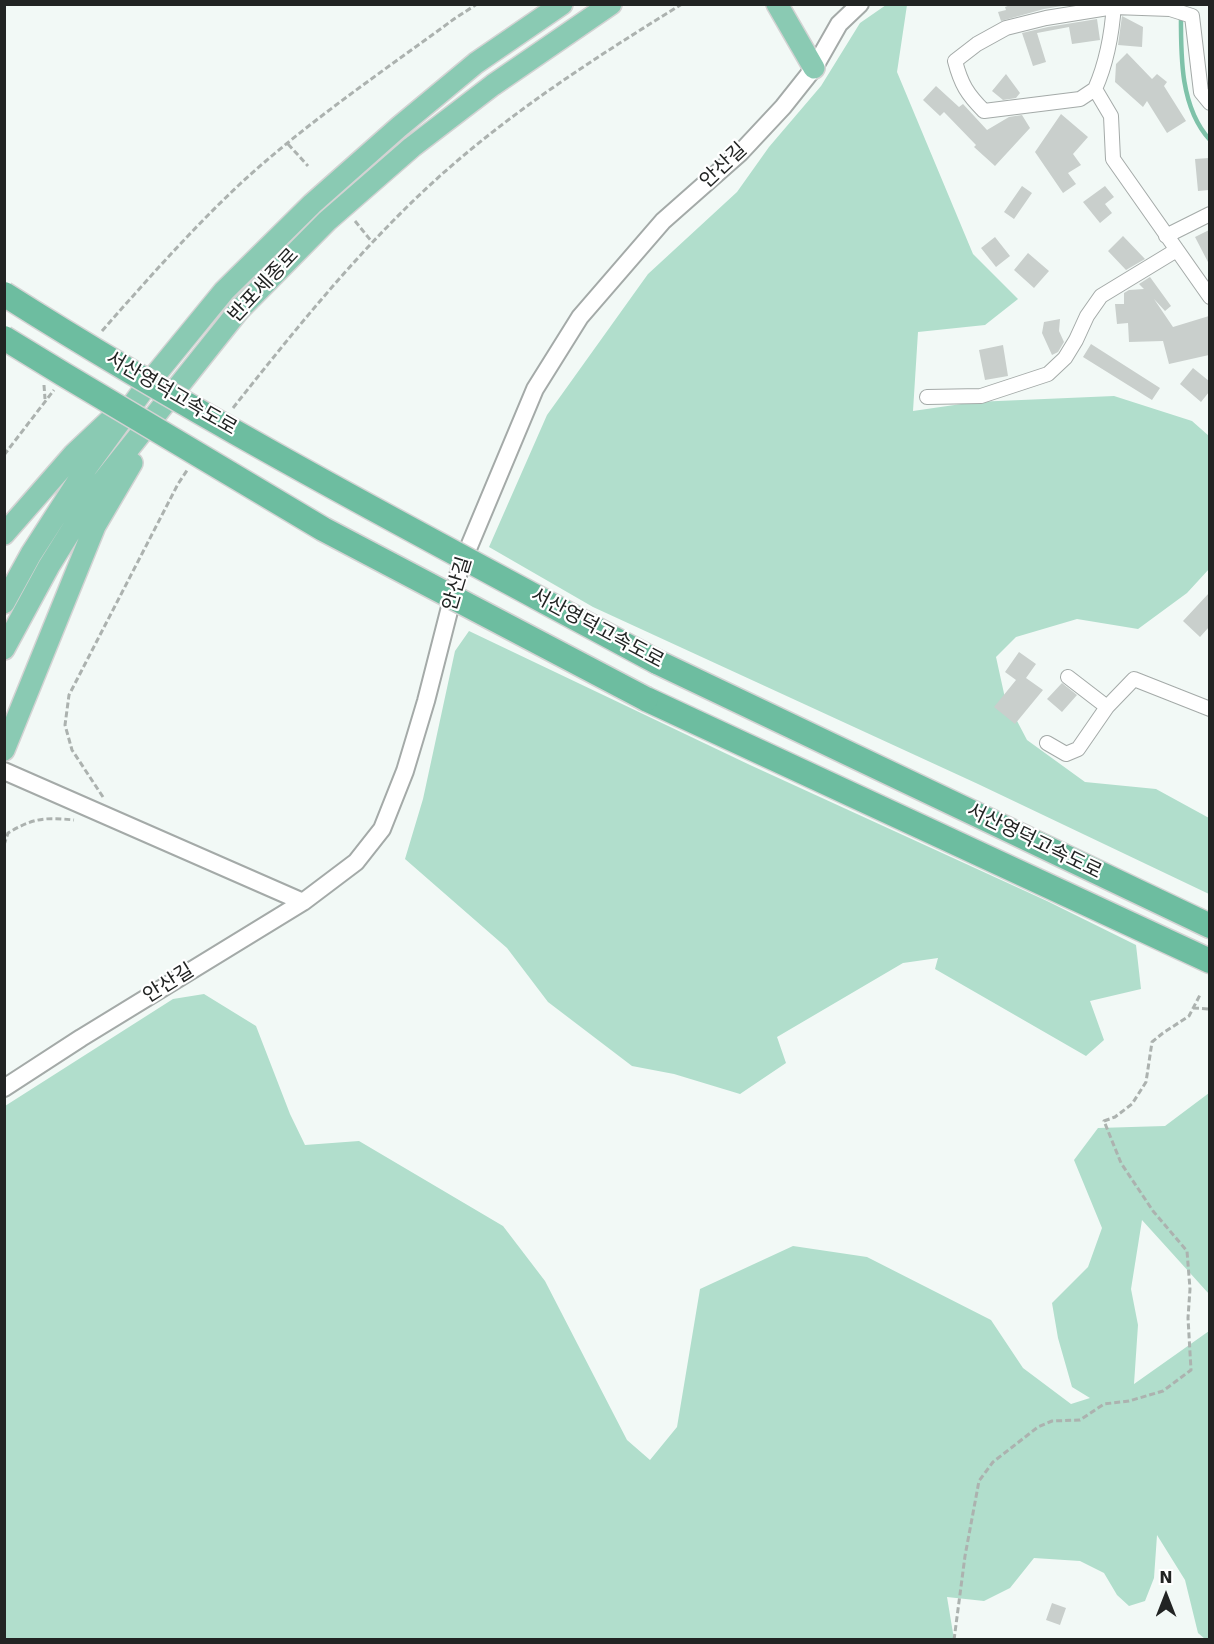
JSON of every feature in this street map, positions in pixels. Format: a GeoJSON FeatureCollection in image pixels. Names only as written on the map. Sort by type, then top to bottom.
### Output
{"type":"FeatureCollection","features":[{"type":"Feature","properties":{"kind":"highway","name":"반포세종로"},"geometry":{"type":"LineString","coordinates":[[4,603],[31,554],[80,477],[147,386],[224,291],[312,204],[399,127],[476,63],[562,4]]}},
{"type":"Feature","properties":{"kind":"highway","name":"반포세종로"},"geometry":{"type":"LineString","coordinates":[[4,649],[48,566],[99,486],[239,310],[327,221],[412,147],[493,85],[610,4]]}},
{"type":"Feature","properties":{"kind":"highway"},"geometry":{"type":"LineString","coordinates":[[777,4],[813,69]]}},
{"type":"Feature","properties":{"kind":"highway","name":"서산영덕고속도로"},"geometry":{"type":"LineString","coordinates":[[4,294],[78,340],[340,491],[657,662],[1209,926]]}},
{"type":"Feature","properties":{"kind":"highway","name":"서산영덕고속도로"},"geometry":{"type":"LineString","coordinates":[[4,338],[323,530],[646,699],[1209,961]]}},
{"type":"Feature","properties":{"kind":"highway"},"geometry":{"type":"LineString","coordinates":[[4,534],[74,454],[147,386]]}},
{"type":"Feature","properties":{"kind":"highway"},"geometry":{"type":"LineString","coordinates":[[4,750],[94,526],[166,404]]}},
{"type":"Feature","properties":{"kind":"street","name":"안산길"},"geometry":{"type":"LineString","coordinates":[[4,1088],[303,902],[356,862],[382,829],[405,771],[460,568],[535,389],[580,317],[663,221],[740,153],[783,107],[813,69],[839,24],[860,4]]}},
{"type":"Feature","properties":{"kind":"street"},"geometry":{"type":"LineString","coordinates":[[1114,6],[1111,38],[1102,73],[1095,89],[1080,99],[984,111],[968,94],[960,80],[955,61],[977,44],[1006,28],[1046,18],[1114,6],[1170,9],[1192,16],[1201,92],[1209,103]]}},
{"type":"Feature","properties":{"kind":"street"},"geometry":{"type":"LineString","coordinates":[[1095,89],[1111,116],[1113,159],[1209,297]]}},
{"type":"Feature","properties":{"kind":"street"},"geometry":{"type":"LineString","coordinates":[[1166,236],[1209,214]]}},
{"type":"Feature","properties":{"kind":"street"},"geometry":{"type":"LineString","coordinates":[[927,397],[981,396],[1048,374],[1065,358],[1087,316],[1101,296],[1175,251]]}},
{"type":"Feature","properties":{"kind":"street"},"geometry":{"type":"LineString","coordinates":[[1068,677],[1107,707]]}},
{"type":"Feature","properties":{"kind":"street"},"geometry":{"type":"LineString","coordinates":[[1047,743],[1066,754],[1078,749],[1107,707],[1134,679],[1209,709]]}},
{"type":"Feature","properties":{"kind":"street"},"geometry":{"type":"LineString","coordinates":[[4,771],[303,902]]}},
{"type":"Feature","properties":{"kind":"path"},"geometry":{"type":"LineString","coordinates":[[101,332],[168,257],[241,184],[314,123],[477,4]]}},
{"type":"Feature","properties":{"kind":"path"},"geometry":{"type":"LineString","coordinates":[[226,417],[329,289],[372,242],[441,175],[521,109],[682,4]]}},
{"type":"Feature","properties":{"kind":"path"},"geometry":{"type":"LineString","coordinates":[[288,144],[309,166]]}},
{"type":"Feature","properties":{"kind":"path"},"geometry":{"type":"LineString","coordinates":[[352,218],[372,242]]}},
{"type":"Feature","properties":{"kind":"path"},"geometry":{"type":"LineString","coordinates":[[4,455],[59,383]]}},
{"type":"Feature","properties":{"kind":"path"},"geometry":{"type":"LineString","coordinates":[[118,821],[72,750],[65,725],[69,695],[178,484],[192,465]]}},
{"type":"Feature","properties":{"kind":"path"},"geometry":{"type":"LineString","coordinates":[[4,845],[8,833],[28,821],[48,817],[76,820]]}},
{"type":"Feature","properties":{"kind":"path"},"geometry":{"type":"LineString","coordinates":[[954,1640],[979,1481],[993,1462],[1038,1427],[1052,1421],[1080,1420],[1104,1404],[1129,1401],[1163,1391],[1191,1370],[1188,1251],[1153,1211],[1121,1163],[1104,1121],[1115,1117],[1132,1104],[1146,1082],[1152,1042],[1189,1016],[1201,993]]}},
{"type":"Feature","properties":{"kind":"path"},"geometry":{"type":"LineString","coordinates":[[1193,1008],[1209,1009]]}},
{"type":"Feature","properties":{"kind":"green space"},"geometry":{"type":"Polygon","coordinates":[[[886,5],[907,5],[897,72],[973,254],[1018,299],[985,325],[918,332],[913,411],[975,402],[1114,396],[1192,421],[1209,436],[1209,569],[1187,593],[1138,629],[1077,619],[1016,637],[996,657],[1005,698],[1027,740],[1085,782],[1156,789],[1209,818],[1209,894],[978,784],[593,607],[489,547],[547,415],[648,274],[737,192],[769,147],[821,86],[860,23],[886,5]]]}},
{"type":"Feature","properties":{"kind":"green space"},"geometry":{"type":"Polygon","coordinates":[[[469,631],[750,765],[1047,901],[1136,945],[1141,989],[1090,1001],[1104,1040],[1086,1056],[935,969],[938,958],[903,963],[777,1037],[786,1063],[740,1094],[674,1074],[632,1066],[548,1002],[507,948],[405,859],[423,799],[455,651],[469,631]]]}},
{"type":"Feature","properties":{"kind":"green space"},"geometry":{"type":"Polygon","coordinates":[[[204,994],[256,1026],[290,1114],[305,1145],[359,1141],[503,1226],[545,1281],[627,1440],[650,1460],[677,1427],[700,1289],[793,1246],[867,1257],[991,1320],[1023,1368],[1071,1404],[1090,1398],[1072,1387],[1058,1338],[1052,1303],[1088,1267],[1102,1228],[1074,1160],[1098,1128],[1165,1126],[1209,1093],[1209,1294],[1142,1220],[1131,1289],[1138,1325],[1134,1384],[1209,1331],[1209,1639],[1205,1639],[1198,1633],[1185,1580],[1157,1535],[1154,1578],[1145,1601],[1129,1606],[1117,1595],[1104,1573],[1080,1561],[1034,1558],[1010,1588],[984,1601],[947,1597],[954,1639],[5,1639],[5,1106],[173,999],[204,994]]]}},
{"type":"Feature","properties":{"kind":"building"},"geometry":{"type":"Polygon","coordinates":[[[1013,4],[1073,4],[1001,21],[998,12],[1006,10],[1005,7],[1013,4]]]}},
{"type":"Feature","properties":{"kind":"building"},"geometry":{"type":"Polygon","coordinates":[[[1122,16],[1143,27],[1142,47],[1118,45],[1122,16]]]}},
{"type":"Feature","properties":{"kind":"building"},"geometry":{"type":"Polygon","coordinates":[[[1097,19],[1100,40],[1072,44],[1069,27],[1037,33],[1046,62],[1033,66],[1022,33],[1097,19]]]}},
{"type":"Feature","properties":{"kind":"building"},"geometry":{"type":"Polygon","coordinates":[[[1127,53],[1152,79],[1157,74],[1167,82],[1164,86],[1186,121],[1167,133],[1147,101],[1143,107],[1115,82],[1116,64],[1127,53]]]}},
{"type":"Feature","properties":{"kind":"building"},"geometry":{"type":"Polygon","coordinates":[[[1006,74],[1020,93],[1016,98],[1003,100],[992,91],[1006,74]]]}},
{"type":"Feature","properties":{"kind":"building"},"geometry":{"type":"Polygon","coordinates":[[[936,86],[959,107],[963,104],[987,130],[1009,117],[1022,115],[1030,128],[995,166],[974,147],[976,145],[944,112],[940,116],[923,100],[936,86]]]}},
{"type":"Feature","properties":{"kind":"building"},"geometry":{"type":"Polygon","coordinates":[[[1061,114],[1088,137],[1073,154],[1081,165],[1068,173],[1076,184],[1063,193],[1035,152],[1061,114]]]}},
{"type":"Feature","properties":{"kind":"building"},"geometry":{"type":"Polygon","coordinates":[[[1209,158],[1209,190],[1198,191],[1195,159],[1209,158]]]}},
{"type":"Feature","properties":{"kind":"building"},"geometry":{"type":"Polygon","coordinates":[[[1022,186],[1032,193],[1014,219],[1004,212],[1022,186]]]}},
{"type":"Feature","properties":{"kind":"building"},"geometry":{"type":"Polygon","coordinates":[[[1105,186],[1114,197],[1105,204],[1112,213],[1100,223],[1083,202],[1105,186]]]}},
{"type":"Feature","properties":{"kind":"building"},"geometry":{"type":"Polygon","coordinates":[[[1209,230],[1209,264],[1195,237],[1209,230]]]}},
{"type":"Feature","properties":{"kind":"building"},"geometry":{"type":"Polygon","coordinates":[[[1123,236],[1145,259],[1126,270],[1108,251],[1123,236]]]}},
{"type":"Feature","properties":{"kind":"building"},"geometry":{"type":"Polygon","coordinates":[[[995,237],[1010,256],[996,267],[981,248],[995,237]]]}},
{"type":"Feature","properties":{"kind":"building"},"geometry":{"type":"Polygon","coordinates":[[[1028,253],[1049,271],[1034,288],[1014,270],[1028,253]]]}},
{"type":"Feature","properties":{"kind":"building"},"geometry":{"type":"Polygon","coordinates":[[[1150,277],[1171,306],[1165,311],[1154,299],[1173,327],[1209,316],[1209,355],[1169,364],[1163,341],[1129,342],[1128,323],[1117,324],[1115,304],[1124,304],[1124,293],[1129,290],[1144,289],[1139,284],[1150,277]]]}},
{"type":"Feature","properties":{"kind":"building"},"geometry":{"type":"Polygon","coordinates":[[[1060,319],[1059,331],[1064,342],[1058,352],[1052,355],[1042,333],[1044,322],[1060,319]]]}},
{"type":"Feature","properties":{"kind":"building"},"geometry":{"type":"Polygon","coordinates":[[[1091,344],[1160,388],[1152,400],[1083,357],[1091,344]]]}},
{"type":"Feature","properties":{"kind":"building"},"geometry":{"type":"Polygon","coordinates":[[[1003,345],[1008,376],[985,380],[979,350],[1003,345]]]}},
{"type":"Feature","properties":{"kind":"building"},"geometry":{"type":"Polygon","coordinates":[[[1193,368],[1209,381],[1209,392],[1201,402],[1180,384],[1193,368]]]}},
{"type":"Feature","properties":{"kind":"building"},"geometry":{"type":"Polygon","coordinates":[[[1209,593],[1209,627],[1200,637],[1183,621],[1209,593]]]}},
{"type":"Feature","properties":{"kind":"building"},"geometry":{"type":"Polygon","coordinates":[[[1019,652],[1036,664],[1026,678],[1043,690],[1015,724],[994,707],[1016,680],[1005,672],[1019,652]]]}},
{"type":"Feature","properties":{"kind":"building"},"geometry":{"type":"Polygon","coordinates":[[[1062,683],[1077,695],[1062,712],[1047,699],[1062,683]]]}},
{"type":"Feature","properties":{"kind":"building"},"geometry":{"type":"Polygon","coordinates":[[[1052,1603],[1066,1608],[1060,1625],[1046,1620],[1052,1603]]]}},
{"type":"Feature","properties":{"kind":"waterway"},"geometry":{"type":"LineString","coordinates":[[1181,4],[1182,58],[1187,93],[1192,110],[1210,140]]}}]}
